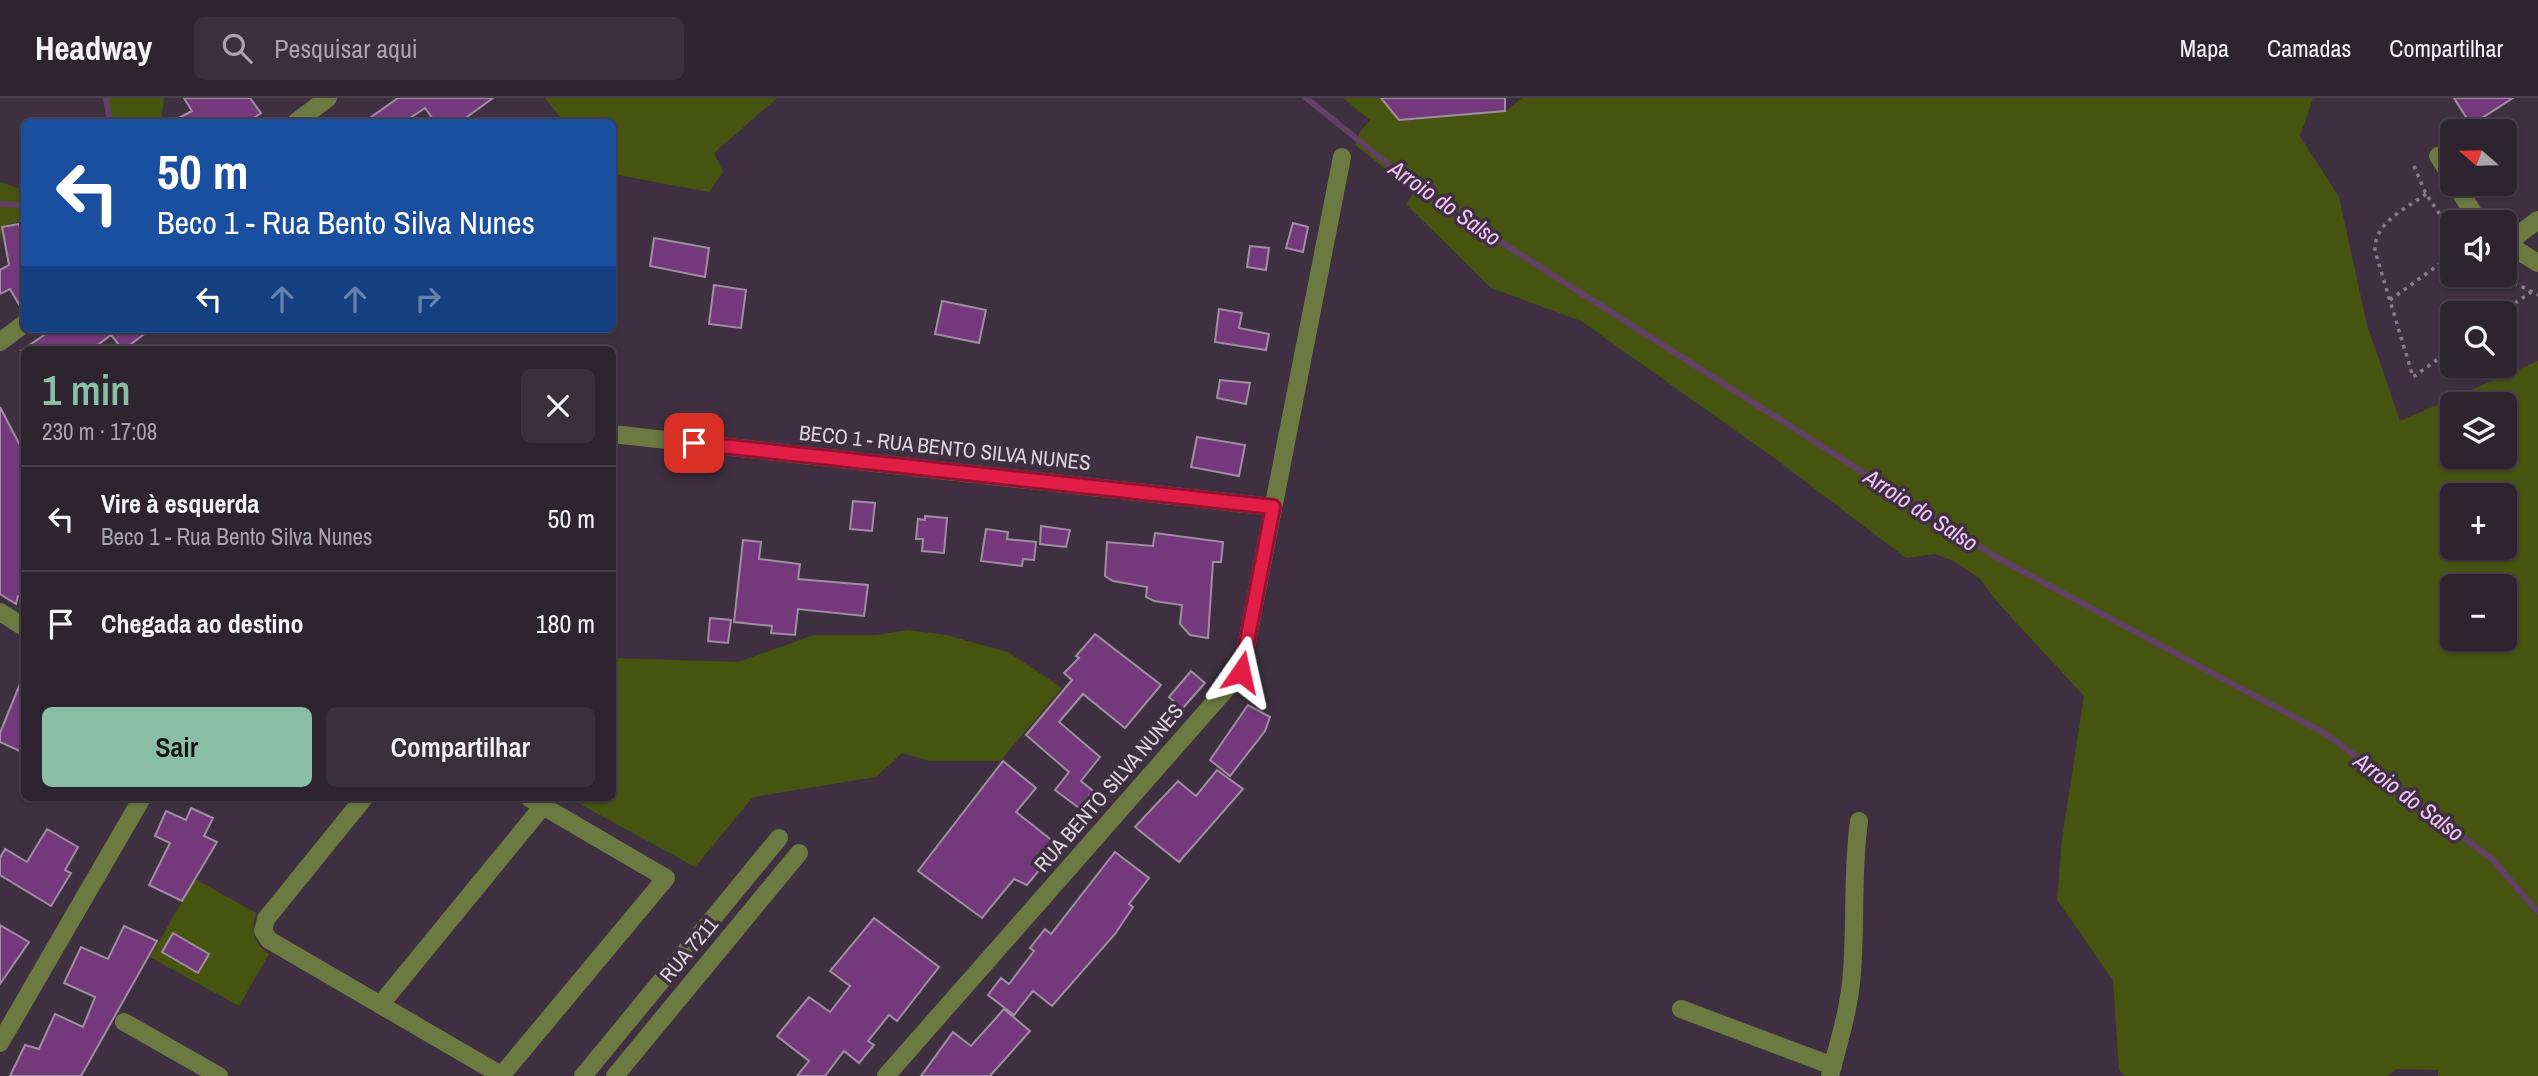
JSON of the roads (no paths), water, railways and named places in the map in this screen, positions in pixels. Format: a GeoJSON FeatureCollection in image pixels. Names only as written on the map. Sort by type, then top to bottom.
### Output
{"type":"FeatureCollection","features":[{"type":"Feature","properties":{"kind":"street"},"geometry":{"type":"LineString","coordinates":[[300,119],[328,98]]}},
{"type":"Feature","properties":{"kind":"street","name":"RUA BENTO SILVA NUNES"},"geometry":{"type":"LineString","coordinates":[[886,1076],[1241,672],[1342,157]]}},
{"type":"Feature","properties":{"kind":"street"},"geometry":{"type":"LineString","coordinates":[[2517,235],[2538,220]]}},
{"type":"Feature","properties":{"kind":"street"},"geometry":{"type":"LineString","coordinates":[[2517,250],[2538,263]]}},
{"type":"Feature","properties":{"kind":"street"},"geometry":{"type":"LineString","coordinates":[[0,342],[21,326]]}},
{"type":"Feature","properties":{"kind":"street","name":"BECO 1 - RUA BENTO SILVA NUNES"},"geometry":{"type":"LineString","coordinates":[[616,434],[1273,507]]}},
{"type":"Feature","properties":{"kind":"street"},"geometry":{"type":"LineString","coordinates":[[0,612],[21,625]]}},
{"type":"Feature","properties":{"kind":"street"},"geometry":{"type":"LineString","coordinates":[[0,1043],[140,801]]}},
{"type":"Feature","properties":{"kind":"street"},"geometry":{"type":"LineString","coordinates":[[362,801],[266,919],[263,931],[269,940],[501,1076],[666,878],[536,802],[380,1005]]}},
{"type":"Feature","properties":{"kind":"street"},"geometry":{"type":"LineString","coordinates":[[1681,1009],[1832,1071],[1848,1007],[1852,970],[1853,868],[1859,821]]}},
{"type":"Feature","properties":{"kind":"street"},"geometry":{"type":"LineString","coordinates":[[583,1076],[779,838]]}},
{"type":"Feature","properties":{"kind":"street","name":"RUA 7211"},"geometry":{"type":"LineString","coordinates":[[615,1076],[799,853]]}},
{"type":"Feature","properties":{"kind":"street"},"geometry":{"type":"LineString","coordinates":[[124,1022],[219,1076]]}},
{"type":"Feature","properties":{"kind":"waterway"},"geometry":{"type":"LineString","coordinates":[[106,98],[110,119]]}},
{"type":"Feature","properties":{"kind":"waterway","name":"Arroio do Salso"},"geometry":{"type":"LineString","coordinates":[[1306,98],[1427,195],[1996,557],[2326,734],[2492,859],[2538,912]]}},
{"type":"Feature","properties":{"kind":"waterway"},"geometry":{"type":"LineString","coordinates":[[0,204],[21,205]]}}]}
